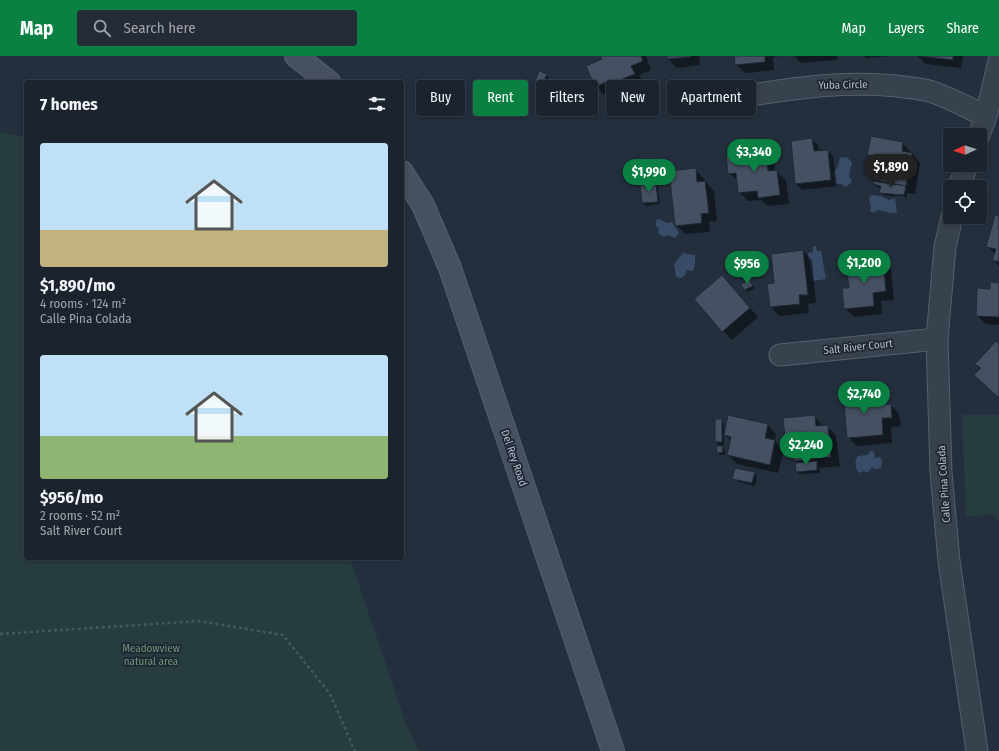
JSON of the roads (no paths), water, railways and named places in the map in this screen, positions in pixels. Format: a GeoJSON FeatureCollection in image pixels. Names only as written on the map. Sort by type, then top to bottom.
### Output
{"type":"FeatureCollection","features":[{"type":"Feature","properties":{"kind":"street"},"geometry":{"type":"LineString","coordinates":[[296,56],[326,80]]}},
{"type":"Feature","properties":{"kind":"street"},"geometry":{"type":"LineString","coordinates":[[983,126],[999,61]]}},
{"type":"Feature","properties":{"kind":"street","name":"Yuba Circle"},"geometry":{"type":"LineString","coordinates":[[756,95],[824,84],[874,84],[926,90],[983,126]]}},
{"type":"Feature","properties":{"kind":"street","name":"Del Rey Road"},"geometry":{"type":"LineString","coordinates":[[404,175],[423,205],[450,268],[613,751]]}},
{"type":"Feature","properties":{"kind":"street","name":"Calle Pina Colada"},"geometry":{"type":"LineString","coordinates":[[950,224],[945,247],[937,339],[941,472],[949,561],[977,751]]}},
{"type":"Feature","properties":{"kind":"street","name":"Salt River Court"},"geometry":{"type":"LineString","coordinates":[[780,355],[937,339]]}},
{"type":"Feature","properties":{"kind":"water"},"geometry":{"type":"Polygon","coordinates":[[[847,157],[852,163],[849,175],[852,182],[846,187],[834,182],[836,179],[833,174],[838,166],[840,158],[847,157]]]}},
{"type":"Feature","properties":{"kind":"water"},"geometry":{"type":"Polygon","coordinates":[[[871,195],[880,196],[889,200],[895,198],[897,213],[878,210],[873,213],[870,211],[871,207],[869,199],[871,195]]]}},
{"type":"Feature","properties":{"kind":"water"},"geometry":{"type":"Polygon","coordinates":[[[659,219],[667,223],[672,222],[679,233],[675,238],[668,235],[664,237],[658,233],[659,229],[656,226],[656,220],[659,219]]]}},
{"type":"Feature","properties":{"kind":"water"},"geometry":{"type":"Polygon","coordinates":[[[813,246],[816,246],[817,251],[821,251],[826,279],[813,281],[808,253],[813,252],[813,246]]]}},
{"type":"Feature","properties":{"kind":"water"},"geometry":{"type":"Polygon","coordinates":[[[683,253],[695,255],[695,264],[693,271],[686,270],[685,275],[681,278],[676,277],[674,264],[683,253]]]}},
{"type":"Feature","properties":{"kind":"water"},"geometry":{"type":"Polygon","coordinates":[[[872,450],[875,454],[874,458],[880,457],[882,461],[881,468],[875,469],[872,467],[868,473],[864,471],[859,473],[856,464],[858,456],[867,455],[872,450]]]}},
{"type":"Feature","properties":{"kind":"park label","name":"Meadowview natural area"},"geometry":{"type":"Point","coordinates":[151,654]}}]}
